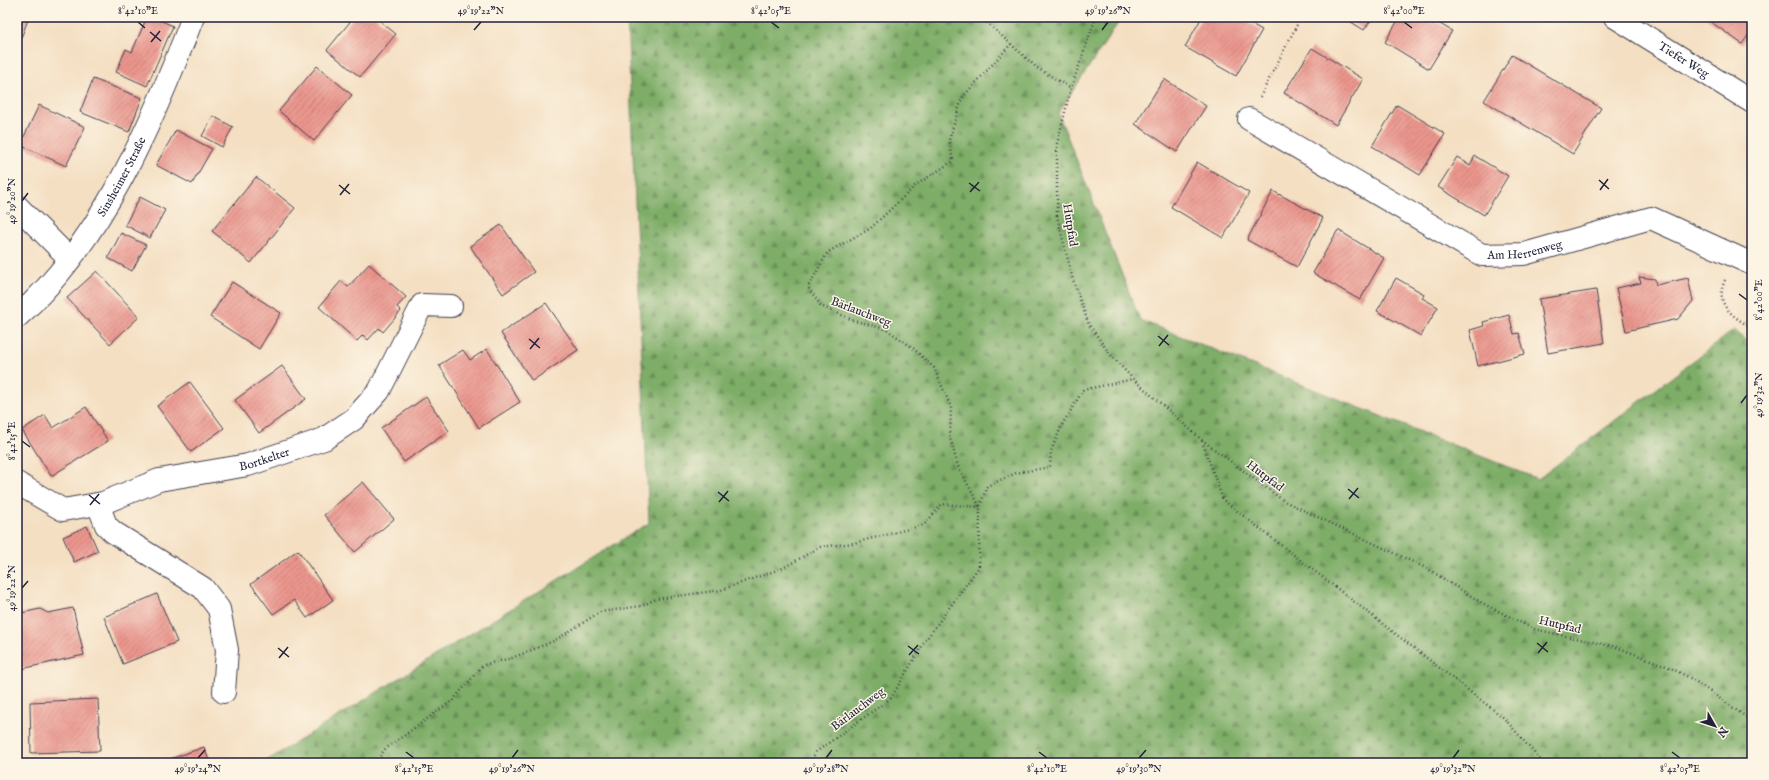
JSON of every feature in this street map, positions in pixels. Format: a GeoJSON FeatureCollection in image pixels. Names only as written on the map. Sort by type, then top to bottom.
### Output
{"type":"FeatureCollection","features":[{"type":"Feature","properties":{"kind":"street","name":"Sinsheimer Straße"},"geometry":{"type":"LineString","coordinates":[[17,317],[45,289],[70,259],[115,192],[171,73],[193,17]]}},
{"type":"Feature","properties":{"kind":"street","name":"Tiefer Weg"},"geometry":{"type":"LineString","coordinates":[[1615,17],[1752,102]]}},
{"type":"Feature","properties":{"kind":"street","name":"Am Herrenweg"},"geometry":{"type":"LineString","coordinates":[[1249,119],[1482,255],[1524,254],[1651,218],[1744,260]]}},
{"type":"Feature","properties":{"kind":"street"},"geometry":{"type":"LineString","coordinates":[[17,206],[70,259]]}},
{"type":"Feature","properties":{"kind":"street","name":"Bortkelter"},"geometry":{"type":"LineString","coordinates":[[17,483],[63,510],[98,504],[159,480],[248,465],[324,439],[354,419],[379,390],[422,305],[452,306]]}},
{"type":"Feature","properties":{"kind":"street"},"geometry":{"type":"LineString","coordinates":[[98,504],[106,525],[113,532],[203,588],[218,609],[227,650],[224,692]]}},
{"type":"Feature","properties":{"kind":"path"},"geometry":{"type":"LineString","coordinates":[[981,17],[1037,68],[1072,88]]}},
{"type":"Feature","properties":{"kind":"path","name":"Hutpfad"},"geometry":{"type":"LineString","coordinates":[[1096,17],[1072,88],[1057,144],[1058,216],[1064,248],[1089,325],[1110,354],[1133,379],[1202,440],[1284,501],[1428,569],[1482,603],[1534,629],[1616,647],[1669,666],[1692,678],[1752,721]]}},
{"type":"Feature","properties":{"kind":"path"},"geometry":{"type":"LineString","coordinates":[[1249,119],[1301,17]]}},
{"type":"Feature","properties":{"kind":"path","name":"Bärlauchweg"},"geometry":{"type":"LineString","coordinates":[[810,763],[816,752],[891,698],[925,641],[979,567],[980,507],[958,466],[950,438],[951,407],[934,368],[913,348],[886,329],[856,321],[821,306],[808,287],[828,252],[871,228],[916,185],[953,161],[949,140],[962,98],[1011,44]]}},
{"type":"Feature","properties":{"kind":"path"},"geometry":{"type":"LineString","coordinates":[[1744,260],[1721,289],[1722,301],[1728,310],[1752,328]]}},
{"type":"Feature","properties":{"kind":"path"},"geometry":{"type":"LineString","coordinates":[[376,763],[384,750],[453,700],[483,665],[512,658],[554,641],[600,612],[641,606],[656,599],[721,590],[783,568],[820,547],[854,543],[924,525],[942,504],[980,507],[987,486],[1016,473],[1050,467],[1051,451],[1062,425],[1083,390],[1133,379]]}},
{"type":"Feature","properties":{"kind":"path"},"geometry":{"type":"LineString","coordinates":[[1202,440],[1223,500],[1504,718],[1542,763]]}},
{"type":"Feature","properties":{"kind":"green space"},"geometry":{"type":"Polygon","coordinates":[[[627,17],[1122,17],[1058,113],[1140,320],[1538,479],[1734,330],[1752,345],[1752,763],[263,763],[649,523],[627,17]]]}},
{"type":"Feature","properties":{"kind":"building"},"geometry":{"type":"Polygon","coordinates":[[[17,17],[29,17],[21,38],[17,37],[17,17]]]}},
{"type":"Feature","properties":{"kind":"building"},"geometry":{"type":"Polygon","coordinates":[[[147,17],[153,17],[173,26],[147,86],[116,72],[126,49],[132,52],[147,17]]]}},
{"type":"Feature","properties":{"kind":"building"},"geometry":{"type":"Polygon","coordinates":[[[354,17],[375,17],[396,34],[360,77],[327,50],[354,17]]]}},
{"type":"Feature","properties":{"kind":"building"},"geometry":{"type":"Polygon","coordinates":[[[1202,17],[1239,17],[1262,30],[1236,76],[1185,47],[1202,17]]]}},
{"type":"Feature","properties":{"kind":"building"},"geometry":{"type":"Polygon","coordinates":[[[1343,17],[1373,17],[1364,30],[1343,17]]]}},
{"type":"Feature","properties":{"kind":"building"},"geometry":{"type":"Polygon","coordinates":[[[1400,17],[1428,17],[1452,31],[1429,69],[1385,42],[1400,17]]]}},
{"type":"Feature","properties":{"kind":"building"},"geometry":{"type":"Polygon","coordinates":[[[1704,17],[1752,17],[1752,30],[1742,44],[1704,17]]]}},
{"type":"Feature","properties":{"kind":"building"},"geometry":{"type":"Polygon","coordinates":[[[1312,48],[1363,79],[1336,125],[1284,93],[1312,48]]]}},
{"type":"Feature","properties":{"kind":"building"},"geometry":{"type":"Polygon","coordinates":[[[1512,55],[1601,108],[1573,154],[1484,101],[1512,55]]]}},
{"type":"Feature","properties":{"kind":"building"},"geometry":{"type":"Polygon","coordinates":[[[317,66],[352,95],[314,141],[279,111],[317,66]]]}},
{"type":"Feature","properties":{"kind":"building"},"geometry":{"type":"Polygon","coordinates":[[[93,79],[142,98],[129,132],[80,112],[93,79]]]}},
{"type":"Feature","properties":{"kind":"building"},"geometry":{"type":"Polygon","coordinates":[[[1164,79],[1206,106],[1177,152],[1135,124],[1164,79]]]}},
{"type":"Feature","properties":{"kind":"building"},"geometry":{"type":"Polygon","coordinates":[[[39,105],[85,127],[66,166],[20,145],[39,105]]]}},
{"type":"Feature","properties":{"kind":"building"},"geometry":{"type":"Polygon","coordinates":[[[1397,105],[1445,134],[1420,175],[1372,146],[1397,105]]]}},
{"type":"Feature","properties":{"kind":"building"},"geometry":{"type":"Polygon","coordinates":[[[213,116],[233,127],[222,147],[202,136],[213,116]]]}},
{"type":"Feature","properties":{"kind":"building"},"geometry":{"type":"Polygon","coordinates":[[[176,130],[212,149],[192,184],[156,165],[176,130]]]}},
{"type":"Feature","properties":{"kind":"building"},"geometry":{"type":"Polygon","coordinates":[[[1475,156],[1508,176],[1484,215],[1438,187],[1457,157],[1470,165],[1475,156]]]}},
{"type":"Feature","properties":{"kind":"building"},"geometry":{"type":"Polygon","coordinates":[[[1197,162],[1249,193],[1223,238],[1171,207],[1197,162]]]}},
{"type":"Feature","properties":{"kind":"building"},"geometry":{"type":"Polygon","coordinates":[[[256,177],[295,208],[251,263],[212,231],[256,177]]]}},
{"type":"Feature","properties":{"kind":"building"},"geometry":{"type":"Polygon","coordinates":[[[1273,191],[1323,218],[1297,267],[1247,240],[1273,191]]]}},
{"type":"Feature","properties":{"kind":"building"},"geometry":{"type":"Polygon","coordinates":[[[140,197],[165,210],[150,238],[125,225],[140,197]]]}},
{"type":"Feature","properties":{"kind":"building"},"geometry":{"type":"Polygon","coordinates":[[[501,225],[534,272],[503,294],[470,246],[501,225]]]}},
{"type":"Feature","properties":{"kind":"building"},"geometry":{"type":"Polygon","coordinates":[[[1338,230],[1384,258],[1360,300],[1313,273],[1338,230]]]}},
{"type":"Feature","properties":{"kind":"building"},"geometry":{"type":"Polygon","coordinates":[[[121,233],[146,245],[132,271],[108,258],[121,233]]]}},
{"type":"Feature","properties":{"kind":"building"},"geometry":{"type":"Polygon","coordinates":[[[369,264],[406,297],[397,307],[401,311],[383,332],[379,328],[368,340],[363,335],[357,341],[319,307],[341,281],[348,287],[369,264]]]}},
{"type":"Feature","properties":{"kind":"building"},"geometry":{"type":"Polygon","coordinates":[[[97,271],[139,317],[110,344],[67,298],[97,271]]]}},
{"type":"Feature","properties":{"kind":"building"},"geometry":{"type":"Polygon","coordinates":[[[1639,277],[1655,279],[1656,285],[1688,278],[1693,301],[1678,319],[1626,331],[1616,288],[1641,283],[1639,277]]]}},
{"type":"Feature","properties":{"kind":"building"},"geometry":{"type":"Polygon","coordinates":[[[1396,278],[1424,294],[1422,298],[1438,307],[1421,336],[1377,311],[1396,278]]]}},
{"type":"Feature","properties":{"kind":"building"},"geometry":{"type":"Polygon","coordinates":[[[232,282],[281,313],[259,349],[210,317],[232,282]]]}},
{"type":"Feature","properties":{"kind":"building"},"geometry":{"type":"Polygon","coordinates":[[[1596,290],[1604,343],[1548,353],[1539,299],[1596,290]]]}},
{"type":"Feature","properties":{"kind":"building"},"geometry":{"type":"Polygon","coordinates":[[[546,303],[578,350],[532,381],[501,333],[546,303]]]}},
{"type":"Feature","properties":{"kind":"building"},"geometry":{"type":"Polygon","coordinates":[[[1509,315],[1514,334],[1519,333],[1525,354],[1478,366],[1470,330],[1484,326],[1483,322],[1509,315]]]}},
{"type":"Feature","properties":{"kind":"building"},"geometry":{"type":"Polygon","coordinates":[[[487,349],[520,402],[479,428],[439,365],[463,350],[470,360],[487,349]]]}},
{"type":"Feature","properties":{"kind":"building"},"geometry":{"type":"Polygon","coordinates":[[[282,366],[306,399],[259,433],[235,400],[282,366]]]}},
{"type":"Feature","properties":{"kind":"building"},"geometry":{"type":"Polygon","coordinates":[[[190,382],[224,428],[191,452],[157,406],[190,382]]]}},
{"type":"Feature","properties":{"kind":"building"},"geometry":{"type":"Polygon","coordinates":[[[426,397],[449,431],[404,462],[381,428],[426,397]]]}},
{"type":"Feature","properties":{"kind":"building"},"geometry":{"type":"Polygon","coordinates":[[[86,407],[108,441],[51,476],[22,430],[45,415],[53,428],[86,407]]]}},
{"type":"Feature","properties":{"kind":"building"},"geometry":{"type":"Polygon","coordinates":[[[363,482],[394,519],[355,552],[324,515],[363,482]]]}},
{"type":"Feature","properties":{"kind":"building"},"geometry":{"type":"Polygon","coordinates":[[[87,526],[98,551],[74,562],[63,537],[87,526]]]}},
{"type":"Feature","properties":{"kind":"building"},"geometry":{"type":"Polygon","coordinates":[[[298,550],[333,600],[307,618],[294,600],[273,614],[251,584],[298,550]]]}},
{"type":"Feature","properties":{"kind":"building"},"geometry":{"type":"Polygon","coordinates":[[[157,594],[177,642],[123,664],[104,617],[157,594]]]}},
{"type":"Feature","properties":{"kind":"building"},"geometry":{"type":"Polygon","coordinates":[[[73,608],[84,655],[17,670],[17,614],[40,609],[48,613],[73,608]]]}},
{"type":"Feature","properties":{"kind":"building"},"geometry":{"type":"Polygon","coordinates":[[[98,699],[100,751],[31,753],[30,702],[98,699]]]}},
{"type":"Feature","properties":{"kind":"building"},"geometry":{"type":"Polygon","coordinates":[[[204,747],[210,763],[159,763],[204,747]]]}}]}
